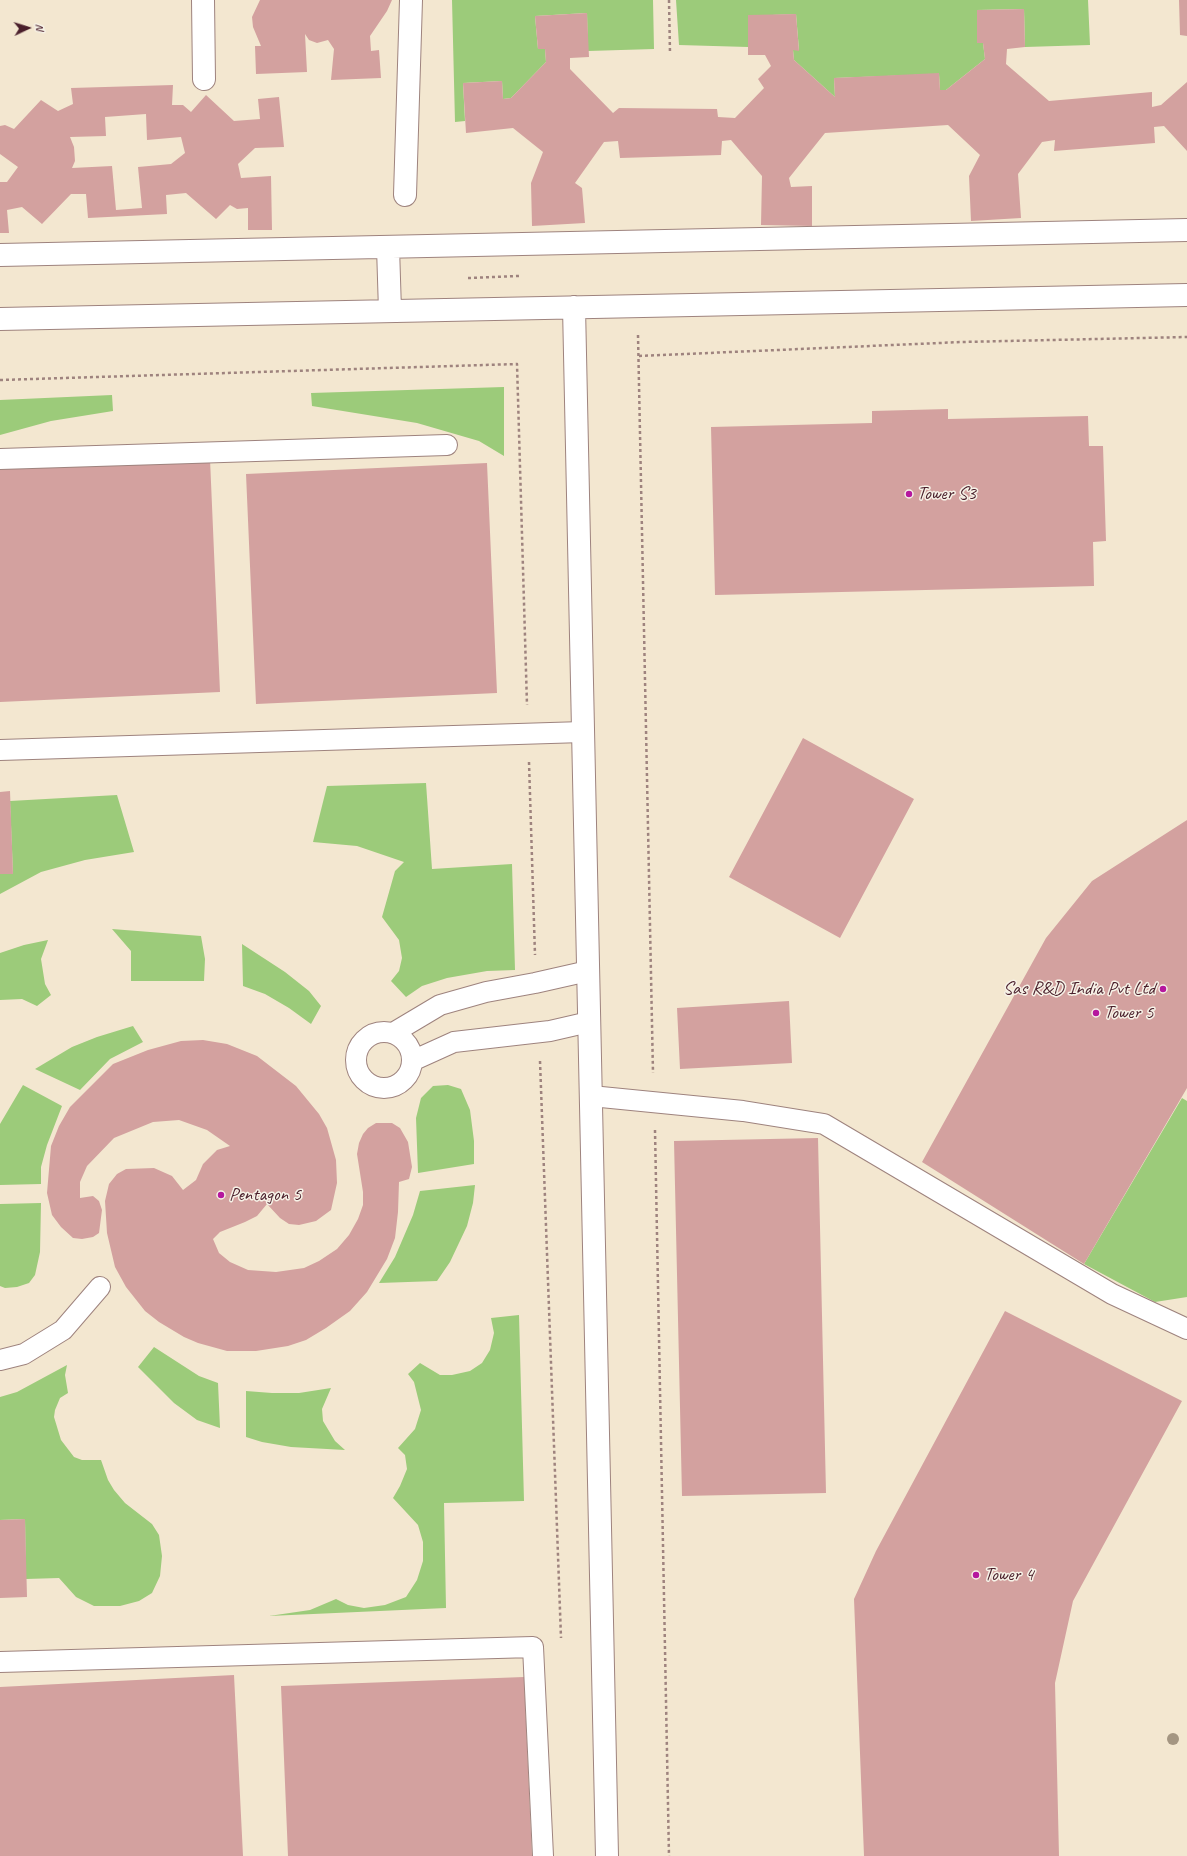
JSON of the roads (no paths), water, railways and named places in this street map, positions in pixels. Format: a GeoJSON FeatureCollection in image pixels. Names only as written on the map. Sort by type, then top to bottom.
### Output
{"type":"FeatureCollection","features":[{"type":"Feature","properties":{"kind":"street"},"geometry":{"type":"LineString","coordinates":[[203,0],[204,79]]}},
{"type":"Feature","properties":{"kind":"street"},"geometry":{"type":"LineString","coordinates":[[405,195],[411,0]]}},
{"type":"Feature","properties":{"kind":"street"},"geometry":{"type":"LineString","coordinates":[[0,255],[1187,230]]}},
{"type":"Feature","properties":{"kind":"street"},"geometry":{"type":"LineString","coordinates":[[388,247],[390,311]]}},
{"type":"Feature","properties":{"kind":"street"},"geometry":{"type":"LineString","coordinates":[[0,319],[1187,295]]}},
{"type":"Feature","properties":{"kind":"street"},"geometry":{"type":"LineString","coordinates":[[574,307],[607,1856]]}},
{"type":"Feature","properties":{"kind":"lane"},"geometry":{"type":"LineString","coordinates":[[0,459],[447,445]]}},
{"type":"Feature","properties":{"kind":"lane"},"geometry":{"type":"LineString","coordinates":[[0,750],[583,732]]}},
{"type":"Feature","properties":{"kind":"lane"},"geometry":{"type":"LineString","coordinates":[[393,1033],[440,1005],[486,992],[588,971]]}},
{"type":"Feature","properties":{"kind":"lane"},"geometry":{"type":"LineString","coordinates":[[412,1061],[454,1042],[539,1032],[589,1022]]}},
{"type":"Feature","properties":{"kind":"lane"},"geometry":{"type":"LineString","coordinates":[[383,1031],[393,1033],[400,1037],[410,1052],[412,1061],[410,1070],[405,1078],[394,1086],[380,1088],[363,1080],[358,1072],[356,1053],[360,1044],[366,1037],[383,1031]]}},
{"type":"Feature","properties":{"kind":"lane"},"geometry":{"type":"LineString","coordinates":[[591,1096],[743,1111],[824,1124],[1112,1294],[1187,1329]]}},
{"type":"Feature","properties":{"kind":"lane"},"geometry":{"type":"LineString","coordinates":[[0,1360],[24,1354],[63,1330],[100,1286]]}},
{"type":"Feature","properties":{"kind":"lane"},"geometry":{"type":"LineString","coordinates":[[0,1662],[533,1647],[543,1856]]}},
{"type":"Feature","properties":{"kind":"place","name":"Tower S3"},"geometry":{"type":"Point","coordinates":[909,494]}},
{"type":"Feature","properties":{"kind":"place","name":"Sas R&D India Pvt Ltd"},"geometry":{"type":"Point","coordinates":[1163,989]}},
{"type":"Feature","properties":{"kind":"place","name":"Tower 5"},"geometry":{"type":"Point","coordinates":[1096,1013]}},
{"type":"Feature","properties":{"kind":"place","name":"Pentagon 5"},"geometry":{"type":"Point","coordinates":[221,1195]}},
{"type":"Feature","properties":{"kind":"place","name":"Tower 4"},"geometry":{"type":"Point","coordinates":[976,1575]}}]}
